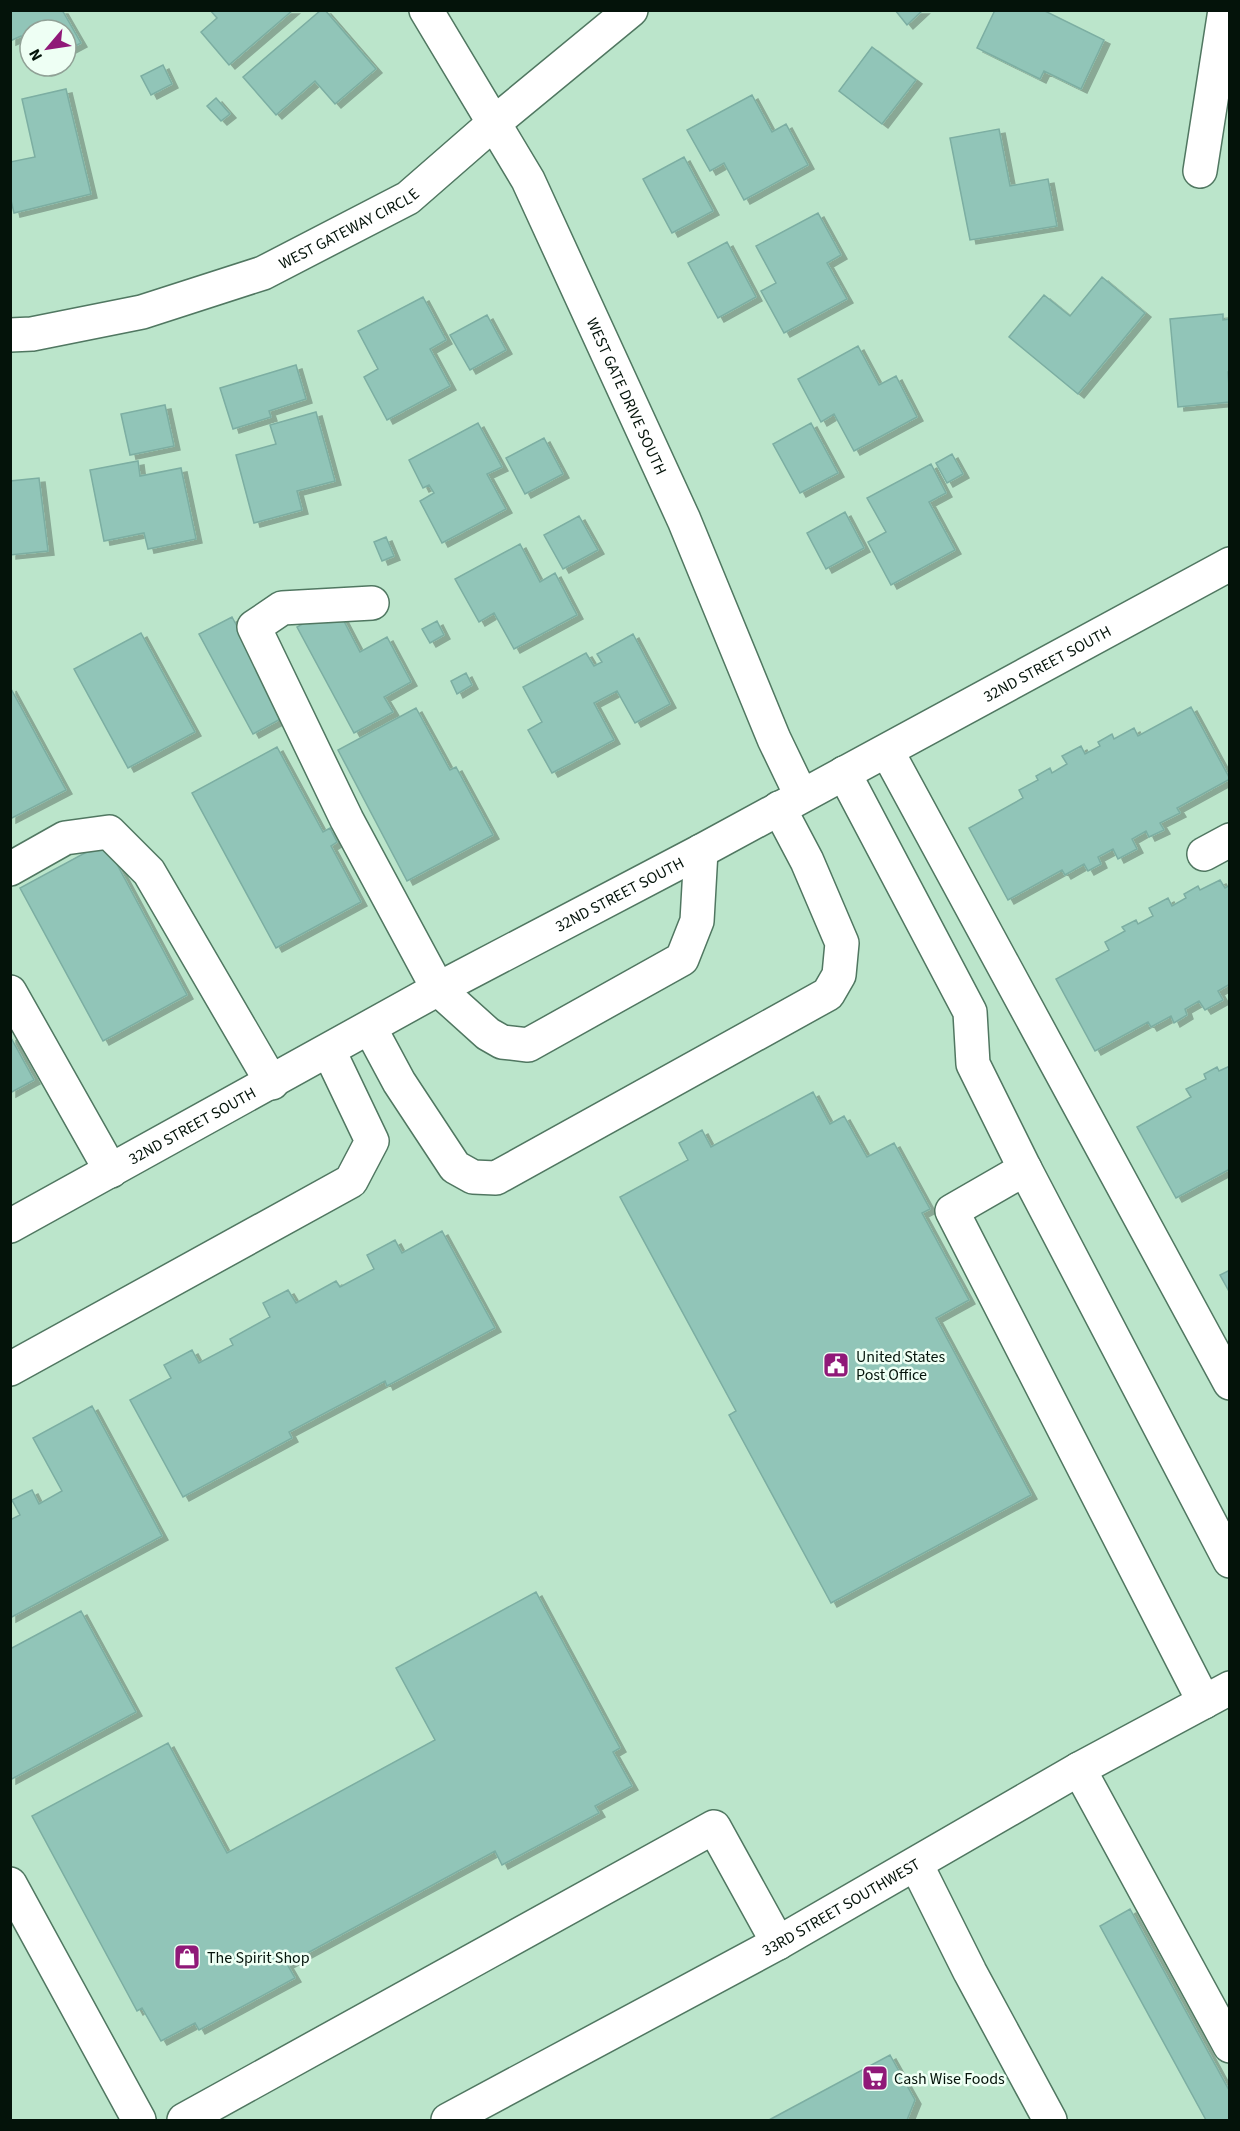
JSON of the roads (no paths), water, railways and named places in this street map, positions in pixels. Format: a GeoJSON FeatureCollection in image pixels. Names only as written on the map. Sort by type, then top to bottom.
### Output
{"type":"FeatureCollection","features":[{"type":"Feature","properties":{"kind":"street","name":"WEST GATE DRIVE SOUTH"},"geometry":{"type":"LineString","coordinates":[[370,1028],[399,1082],[455,1167],[473,1177],[496,1178],[828,994],[839,975],[842,943],[807,861],[774,739],[679,509],[528,180],[426,10]]}},
{"type":"Feature","properties":{"kind":"street","name":"WEST GATEWAY CIRCLE"},"geometry":{"type":"LineString","coordinates":[[10,335],[32,334],[142,312],[263,273],[408,198],[494,123],[631,10]]}},
{"type":"Feature","properties":{"kind":"street"},"geometry":{"type":"LineString","coordinates":[[1200,171],[1225,10]]}},
{"type":"Feature","properties":{"kind":"street","name":"32ND STREET SOUTH"},"geometry":{"type":"LineString","coordinates":[[10,1226],[272,1083],[438,989],[701,851],[1228,568]]}},
{"type":"Feature","properties":{"kind":"street"},"geometry":{"type":"LineString","coordinates":[[372,603],[282,608],[254,627],[347,820],[438,989],[495,1038],[502,1042],[528,1045],[682,959],[697,921],[701,851]]}},
{"type":"Feature","properties":{"kind":"street"},"geometry":{"type":"LineString","coordinates":[[887,751],[1230,1383]]}},
{"type":"Feature","properties":{"kind":"street"},"geometry":{"type":"LineString","coordinates":[[844,773],[970,1012],[973,1064],[1025,1169],[1230,1561]]}},
{"type":"Feature","properties":{"kind":"street"},"geometry":{"type":"LineString","coordinates":[[10,869],[64,838],[109,832],[149,872],[272,1083]]}},
{"type":"Feature","properties":{"kind":"street"},"geometry":{"type":"LineString","coordinates":[[10,992],[111,1171]]}},
{"type":"Feature","properties":{"kind":"street"},"geometry":{"type":"LineString","coordinates":[[10,1369],[351,1181],[372,1141],[329,1051]]}},
{"type":"Feature","properties":{"kind":"street"},"geometry":{"type":"LineString","coordinates":[[1025,1169],[952,1211],[1217,1695]]}},
{"type":"Feature","properties":{"kind":"street","name":"33RD STREET SOUTHWEST"},"geometry":{"type":"LineString","coordinates":[[448,2121],[778,1943],[1079,1769],[1217,1695]]}},
{"type":"Feature","properties":{"kind":"street"},"geometry":{"type":"LineString","coordinates":[[1079,1769],[1230,2046]]}},
{"type":"Feature","properties":{"kind":"street"},"geometry":{"type":"LineString","coordinates":[[184,2121],[714,1827],[778,1943]]}},
{"type":"Feature","properties":{"kind":"street"},"geometry":{"type":"LineString","coordinates":[[916,1864],[970,1972],[1050,2121]]}},
{"type":"Feature","properties":{"kind":"street"},"geometry":{"type":"LineString","coordinates":[[10,1884],[131,2117]]}},
{"type":"Feature","properties":{"kind":"place","name":"United States Post Office"},"geometry":{"type":"Point","coordinates":[836,1365]}},
{"type":"Feature","properties":{"kind":"place","name":"The Spirit Shop"},"geometry":{"type":"Point","coordinates":[187,1957]}},
{"type":"Feature","properties":{"kind":"place","name":"Cash Wise Foods"},"geometry":{"type":"Point","coordinates":[875,2078]}}]}
